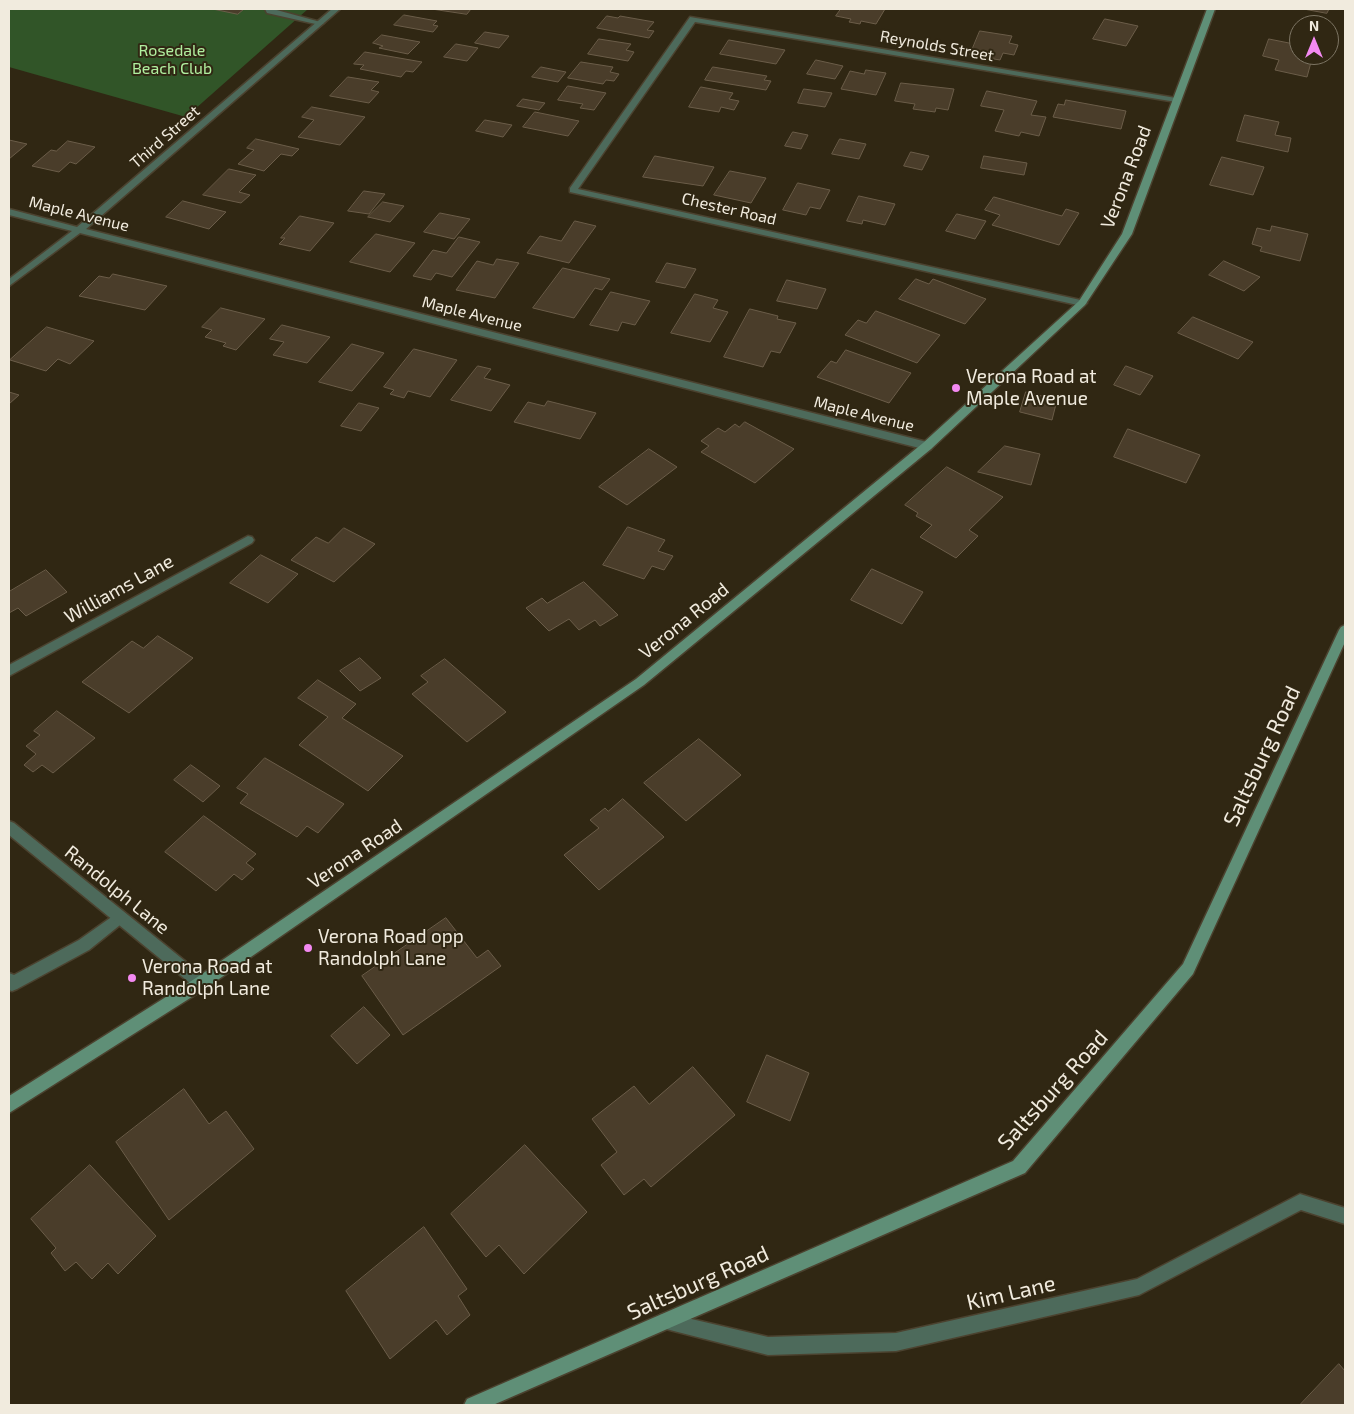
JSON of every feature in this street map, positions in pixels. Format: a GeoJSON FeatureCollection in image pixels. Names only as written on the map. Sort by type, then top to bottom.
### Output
{"type":"FeatureCollection","features":[{"type":"Feature","properties":{"kind":"street"},"geometry":{"type":"LineString","coordinates":[[270,9],[270,11],[320,23]]}},
{"type":"Feature","properties":{"kind":"street","name":"Third Street"},"geometry":{"type":"LineString","coordinates":[[9,283],[80,229],[336,9]]}},
{"type":"Feature","properties":{"kind":"street","name":"Verona Road"},"geometry":{"type":"LineString","coordinates":[[9,1105],[201,983],[640,682],[928,446],[1082,303],[1127,234],[1210,9]]}},
{"type":"Feature","properties":{"kind":"street","name":"Reynolds Street"},"geometry":{"type":"LineString","coordinates":[[693,19],[1176,100]]}},
{"type":"Feature","properties":{"kind":"street","name":"Chester Road"},"geometry":{"type":"LineString","coordinates":[[693,19],[573,190],[1082,303]]}},
{"type":"Feature","properties":{"kind":"street","name":"Maple Avenue"},"geometry":{"type":"LineString","coordinates":[[9,212],[928,446]]}},
{"type":"Feature","properties":{"kind":"street","name":"Williams Lane"},"geometry":{"type":"LineString","coordinates":[[9,671],[248,540]]}},
{"type":"Feature","properties":{"kind":"street","name":"Saltsburg Road"},"geometry":{"type":"LineString","coordinates":[[473,1405],[1019,1167],[1188,969],[1345,630]]}},
{"type":"Feature","properties":{"kind":"street","name":"Randolph Lane"},"geometry":{"type":"LineString","coordinates":[[9,827],[201,983]]}},
{"type":"Feature","properties":{"kind":"street"},"geometry":{"type":"LineString","coordinates":[[10,984],[84,945],[120,917]]}},
{"type":"Feature","properties":{"kind":"street","name":"Kim Lane"},"geometry":{"type":"LineString","coordinates":[[666,1321],[768,1346],[896,1342],[1138,1287],[1300,1202],[1345,1216]]}},
{"type":"Feature","properties":{"kind":"green space","name":"Rosedale Beach Club"},"geometry":{"type":"Polygon","coordinates":[[[9,9],[308,9],[186,117],[9,67],[9,9]]]}},
{"type":"Feature","properties":{"kind":"building"},"geometry":{"type":"Polygon","coordinates":[[[213,9],[244,9],[238,14],[213,9]]]}},
{"type":"Feature","properties":{"kind":"building"},"geometry":{"type":"Polygon","coordinates":[[[432,9],[471,9],[467,14],[432,9]]]}},
{"type":"Feature","properties":{"kind":"building"},"geometry":{"type":"Polygon","coordinates":[[[841,9],[885,9],[876,24],[861,21],[860,24],[849,22],[851,19],[836,16],[841,9]]]}},
{"type":"Feature","properties":{"kind":"building"},"geometry":{"type":"Polygon","coordinates":[[[1304,9],[1329,9],[1327,13],[1304,9]]]}},
{"type":"Feature","properties":{"kind":"building"},"geometry":{"type":"Polygon","coordinates":[[[404,15],[437,21],[433,25],[438,26],[433,32],[394,25],[404,15]]]}},
{"type":"Feature","properties":{"kind":"building"},"geometry":{"type":"Polygon","coordinates":[[[607,16],[618,18],[620,16],[654,22],[647,30],[654,31],[649,38],[597,28],[607,16]]]}},
{"type":"Feature","properties":{"kind":"building"},"geometry":{"type":"Polygon","coordinates":[[[1105,19],[1138,26],[1126,46],[1093,39],[1105,19]]]}},
{"type":"Feature","properties":{"kind":"building"},"geometry":{"type":"Polygon","coordinates":[[[980,31],[1012,36],[1009,43],[1018,45],[1014,55],[1003,53],[1000,60],[970,55],[980,31]]]}},
{"type":"Feature","properties":{"kind":"building"},"geometry":{"type":"Polygon","coordinates":[[[485,32],[509,36],[499,48],[475,43],[485,32]]]}},
{"type":"Feature","properties":{"kind":"building"},"geometry":{"type":"Polygon","coordinates":[[[382,35],[420,42],[408,54],[379,48],[383,46],[373,43],[382,35]]]}},
{"type":"Feature","properties":{"kind":"building"},"geometry":{"type":"Polygon","coordinates":[[[599,39],[631,44],[626,50],[634,52],[628,61],[588,54],[599,39]]]}},
{"type":"Feature","properties":{"kind":"building"},"geometry":{"type":"Polygon","coordinates":[[[1269,39],[1289,43],[1289,65],[1310,65],[1307,77],[1275,70],[1279,60],[1263,56],[1269,39]]]}},
{"type":"Feature","properties":{"kind":"building"},"geometry":{"type":"Polygon","coordinates":[[[729,40],[785,50],[776,64],[720,54],[729,40]]]}},
{"type":"Feature","properties":{"kind":"building"},"geometry":{"type":"Polygon","coordinates":[[[456,44],[478,48],[467,61],[444,57],[456,44]]]}},
{"type":"Feature","properties":{"kind":"building"},"geometry":{"type":"Polygon","coordinates":[[[365,52],[422,62],[413,72],[406,71],[401,77],[360,69],[364,65],[354,64],[365,52]]]}},
{"type":"Feature","properties":{"kind":"building"},"geometry":{"type":"Polygon","coordinates":[[[816,60],[843,66],[835,79],[807,74],[816,60]]]}},
{"type":"Feature","properties":{"kind":"building"},"geometry":{"type":"Polygon","coordinates":[[[581,62],[613,67],[610,72],[619,74],[614,81],[606,80],[603,84],[568,78],[581,62]]]}},
{"type":"Feature","properties":{"kind":"building"},"geometry":{"type":"Polygon","coordinates":[[[541,67],[566,72],[558,82],[532,77],[541,67]]]}},
{"type":"Feature","properties":{"kind":"building"},"geometry":{"type":"Polygon","coordinates":[[[713,67],[767,76],[764,80],[771,81],[766,90],[705,80],[713,67]]]}},
{"type":"Feature","properties":{"kind":"building"},"geometry":{"type":"Polygon","coordinates":[[[866,70],[886,73],[876,95],[841,89],[850,71],[864,74],[866,70]]]}},
{"type":"Feature","properties":{"kind":"building"},"geometry":{"type":"Polygon","coordinates":[[[348,77],[379,82],[371,90],[379,92],[369,103],[330,96],[348,77]]]}},
{"type":"Feature","properties":{"kind":"building"},"geometry":{"type":"Polygon","coordinates":[[[901,83],[954,89],[948,110],[936,108],[935,112],[913,109],[915,104],[895,101],[901,83]]]}},
{"type":"Feature","properties":{"kind":"building"},"geometry":{"type":"Polygon","coordinates":[[[568,86],[606,93],[594,110],[580,108],[583,104],[558,100],[568,86]]]}},
{"type":"Feature","properties":{"kind":"building"},"geometry":{"type":"Polygon","coordinates":[[[701,87],[733,93],[729,99],[739,101],[734,110],[721,107],[719,112],[689,107],[701,87]]]}},
{"type":"Feature","properties":{"kind":"building"},"geometry":{"type":"Polygon","coordinates":[[[804,89],[832,93],[825,107],[798,103],[804,89]]]}},
{"type":"Feature","properties":{"kind":"building"},"geometry":{"type":"Polygon","coordinates":[[[987,91],[1037,101],[1031,115],[1046,117],[1039,136],[1021,132],[1019,136],[995,131],[1004,110],[981,106],[987,91]]]}},
{"type":"Feature","properties":{"kind":"building"},"geometry":{"type":"Polygon","coordinates":[[[523,99],[545,103],[539,110],[517,106],[523,99]]]}},
{"type":"Feature","properties":{"kind":"building"},"geometry":{"type":"Polygon","coordinates":[[[1066,100],[1126,111],[1121,129],[1053,117],[1058,104],[1064,105],[1066,100]]]}},
{"type":"Feature","properties":{"kind":"building"},"geometry":{"type":"Polygon","coordinates":[[[312,107],[365,117],[340,145],[298,137],[314,120],[302,117],[312,107]]]}},
{"type":"Feature","properties":{"kind":"building"},"geometry":{"type":"Polygon","coordinates":[[[535,112],[579,121],[568,136],[523,127],[535,112]]]}},
{"type":"Feature","properties":{"kind":"building"},"geometry":{"type":"Polygon","coordinates":[[[1245,115],[1279,122],[1275,135],[1291,138],[1288,152],[1237,141],[1245,115]]]}},
{"type":"Feature","properties":{"kind":"building"},"geometry":{"type":"Polygon","coordinates":[[[485,120],[512,125],[503,137],[476,131],[485,120]]]}},
{"type":"Feature","properties":{"kind":"building"},"geometry":{"type":"Polygon","coordinates":[[[793,132],[808,135],[801,149],[785,146],[793,132]]]}},
{"type":"Feature","properties":{"kind":"building"},"geometry":{"type":"Polygon","coordinates":[[[256,139],[299,149],[292,156],[281,154],[264,171],[238,164],[254,150],[247,148],[256,139]]]}},
{"type":"Feature","properties":{"kind":"building"},"geometry":{"type":"Polygon","coordinates":[[[840,139],[866,144],[859,159],[832,154],[840,139]]]}},
{"type":"Feature","properties":{"kind":"building"},"geometry":{"type":"Polygon","coordinates":[[[9,140],[27,144],[9,159],[9,140]]]}},
{"type":"Feature","properties":{"kind":"building"},"geometry":{"type":"Polygon","coordinates":[[[68,141],[95,147],[76,164],[70,162],[59,172],[32,166],[51,150],[56,151],[68,141]]]}},
{"type":"Feature","properties":{"kind":"building"},"geometry":{"type":"Polygon","coordinates":[[[911,152],[929,156],[922,170],[904,166],[911,152]]]}},
{"type":"Feature","properties":{"kind":"building"},"geometry":{"type":"Polygon","coordinates":[[[655,156],[714,167],[703,186],[643,177],[655,156]]]}},
{"type":"Feature","properties":{"kind":"building"},"geometry":{"type":"Polygon","coordinates":[[[984,156],[1027,163],[1024,175],[981,168],[984,156]]]}},
{"type":"Feature","properties":{"kind":"building"},"geometry":{"type":"Polygon","coordinates":[[[1222,157],[1264,167],[1253,195],[1210,185],[1222,157]]]}},
{"type":"Feature","properties":{"kind":"building"},"geometry":{"type":"Polygon","coordinates":[[[229,169],[256,175],[239,192],[250,195],[241,203],[203,195],[229,169]]]}},
{"type":"Feature","properties":{"kind":"building"},"geometry":{"type":"Polygon","coordinates":[[[730,171],[766,178],[751,203],[714,195],[730,171]]]}},
{"type":"Feature","properties":{"kind":"building"},"geometry":{"type":"Polygon","coordinates":[[[798,183],[830,190],[820,209],[810,207],[806,215],[783,210],[798,183]]]}},
{"type":"Feature","properties":{"kind":"building"},"geometry":{"type":"Polygon","coordinates":[[[364,191],[385,194],[369,214],[348,211],[364,191]]]}},
{"type":"Feature","properties":{"kind":"building"},"geometry":{"type":"Polygon","coordinates":[[[859,196],[895,204],[885,225],[863,220],[862,224],[847,221],[859,196]]]}},
{"type":"Feature","properties":{"kind":"building"},"geometry":{"type":"Polygon","coordinates":[[[994,197],[1062,216],[1066,209],[1079,213],[1059,245],[992,225],[1000,215],[985,210],[994,197]]]}},
{"type":"Feature","properties":{"kind":"building"},"geometry":{"type":"Polygon","coordinates":[[[183,201],[226,212],[209,229],[166,217],[183,201]]]}},
{"type":"Feature","properties":{"kind":"building"},"geometry":{"type":"Polygon","coordinates":[[[383,202],[404,206],[390,222],[368,217],[383,202]]]}},
{"type":"Feature","properties":{"kind":"building"},"geometry":{"type":"Polygon","coordinates":[[[440,213],[470,219],[454,239],[424,232],[440,213]]]}},
{"type":"Feature","properties":{"kind":"building"},"geometry":{"type":"Polygon","coordinates":[[[957,214],[986,221],[975,239],[946,231],[957,214]]]}},
{"type":"Feature","properties":{"kind":"building"},"geometry":{"type":"Polygon","coordinates":[[[300,216],[334,223],[310,251],[279,244],[285,238],[281,238],[300,216]]]}},
{"type":"Feature","properties":{"kind":"building"},"geometry":{"type":"Polygon","coordinates":[[[575,221],[596,226],[569,263],[527,253],[540,236],[561,241],[575,221]]]}},
{"type":"Feature","properties":{"kind":"building"},"geometry":{"type":"Polygon","coordinates":[[[1272,226],[1308,234],[1300,261],[1260,251],[1262,247],[1252,244],[1257,228],[1270,231],[1272,226]]]}},
{"type":"Feature","properties":{"kind":"building"},"geometry":{"type":"Polygon","coordinates":[[[376,234],[415,243],[390,272],[350,262],[376,234]]]}},
{"type":"Feature","properties":{"kind":"building"},"geometry":{"type":"Polygon","coordinates":[[[459,237],[480,242],[452,277],[436,273],[431,280],[413,276],[433,250],[446,253],[459,237]]]}},
{"type":"Feature","properties":{"kind":"building"},"geometry":{"type":"Polygon","coordinates":[[[497,259],[519,263],[495,298],[456,290],[477,261],[493,265],[497,259]]]}},
{"type":"Feature","properties":{"kind":"building"},"geometry":{"type":"Polygon","coordinates":[[[1224,261],[1260,277],[1244,291],[1209,275],[1224,261]]]}},
{"type":"Feature","properties":{"kind":"building"},"geometry":{"type":"Polygon","coordinates":[[[667,263],[696,269],[685,288],[656,282],[667,263]]]}},
{"type":"Feature","properties":{"kind":"building"},"geometry":{"type":"Polygon","coordinates":[[[563,268],[610,279],[602,290],[595,288],[574,318],[533,308],[563,268]]]}},
{"type":"Feature","properties":{"kind":"building"},"geometry":{"type":"Polygon","coordinates":[[[113,274],[167,286],[145,310],[79,296],[99,276],[109,278],[113,274]]]}},
{"type":"Feature","properties":{"kind":"building"},"geometry":{"type":"Polygon","coordinates":[[[916,279],[929,284],[933,279],[986,299],[965,324],[899,299],[916,279]]]}},
{"type":"Feature","properties":{"kind":"building"},"geometry":{"type":"Polygon","coordinates":[[[787,280],[826,289],[817,309],[777,301],[787,280]]]}},
{"type":"Feature","properties":{"kind":"building"},"geometry":{"type":"Polygon","coordinates":[[[611,292],[650,301],[635,325],[622,322],[618,331],[590,325],[611,292]]]}},
{"type":"Feature","properties":{"kind":"building"},"geometry":{"type":"Polygon","coordinates":[[[695,294],[718,300],[713,308],[728,312],[710,342],[671,333],[695,294]]]}},
{"type":"Feature","properties":{"kind":"building"},"geometry":{"type":"Polygon","coordinates":[[[221,308],[265,319],[236,350],[223,346],[226,343],[205,337],[212,330],[202,327],[221,308]]]}},
{"type":"Feature","properties":{"kind":"building"},"geometry":{"type":"Polygon","coordinates":[[[750,309],[778,316],[777,319],[796,323],[780,353],[771,351],[763,367],[724,357],[750,309]]]}},
{"type":"Feature","properties":{"kind":"building"},"geometry":{"type":"Polygon","coordinates":[[[876,311],[940,335],[917,363],[845,335],[858,320],[866,323],[876,311]]]}},
{"type":"Feature","properties":{"kind":"building"},"geometry":{"type":"Polygon","coordinates":[[[1193,317],[1253,342],[1238,359],[1178,333],[1193,317]]]}},
{"type":"Feature","properties":{"kind":"building"},"geometry":{"type":"Polygon","coordinates":[[[282,325],[330,337],[307,363],[273,355],[284,342],[270,339],[282,325]]]}},
{"type":"Feature","properties":{"kind":"building"},"geometry":{"type":"Polygon","coordinates":[[[47,327],[94,341],[70,364],[58,359],[46,371],[10,360],[47,327]]]}},
{"type":"Feature","properties":{"kind":"building"},"geometry":{"type":"Polygon","coordinates":[[[352,344],[384,353],[352,391],[319,382],[352,344]]]}},
{"type":"Feature","properties":{"kind":"building"},"geometry":{"type":"Polygon","coordinates":[[[414,349],[457,360],[430,397],[408,391],[404,398],[390,394],[394,390],[384,387],[414,349]]]}},
{"type":"Feature","properties":{"kind":"building"},"geometry":{"type":"Polygon","coordinates":[[[846,350],[911,373],[889,403],[817,377],[831,361],[836,363],[846,350]]]}},
{"type":"Feature","properties":{"kind":"building"},"geometry":{"type":"Polygon","coordinates":[[[478,366],[491,369],[484,378],[510,385],[491,411],[451,400],[478,366]]]}},
{"type":"Feature","properties":{"kind":"building"},"geometry":{"type":"Polygon","coordinates":[[[1126,366],[1153,376],[1140,395],[1114,385],[1126,366]]]}},
{"type":"Feature","properties":{"kind":"building"},"geometry":{"type":"Polygon","coordinates":[[[9,392],[19,395],[9,404],[9,392]]]}},
{"type":"Feature","properties":{"kind":"building"},"geometry":{"type":"Polygon","coordinates":[[[1026,392],[1057,400],[1052,420],[1020,412],[1026,392]]]}},
{"type":"Feature","properties":{"kind":"building"},"geometry":{"type":"Polygon","coordinates":[[[548,401],[596,413],[580,439],[514,422],[528,402],[544,406],[548,401]]]}},
{"type":"Feature","properties":{"kind":"building"},"geometry":{"type":"Polygon","coordinates":[[[359,403],[379,408],[361,431],[341,426],[359,403]]]}},
{"type":"Feature","properties":{"kind":"building"},"geometry":{"type":"Polygon","coordinates":[[[745,422],[794,449],[755,483],[701,452],[709,446],[701,441],[718,428],[725,432],[735,424],[739,427],[745,422]]]}},
{"type":"Feature","properties":{"kind":"building"},"geometry":{"type":"Polygon","coordinates":[[[1128,429],[1200,455],[1186,483],[1114,457],[1128,429]]]}},
{"type":"Feature","properties":{"kind":"building"},"geometry":{"type":"Polygon","coordinates":[[[1005,446],[1040,454],[1031,485],[978,472],[1005,446]]]}},
{"type":"Feature","properties":{"kind":"building"},"geometry":{"type":"Polygon","coordinates":[[[649,449],[677,467],[627,505],[599,487],[649,449]]]}},
{"type":"Feature","properties":{"kind":"building"},"geometry":{"type":"Polygon","coordinates":[[[947,467],[1003,497],[969,530],[978,536],[956,558],[920,537],[932,525],[916,516],[918,513],[905,505],[947,467]]]}},
{"type":"Feature","properties":{"kind":"building"},"geometry":{"type":"Polygon","coordinates":[[[628,527],[665,540],[658,551],[673,556],[664,570],[652,566],[644,579],[603,565],[628,527]]]}},
{"type":"Feature","properties":{"kind":"building"},"geometry":{"type":"Polygon","coordinates":[[[344,528],[375,544],[334,582],[291,560],[316,537],[328,543],[344,528]]]}},
{"type":"Feature","properties":{"kind":"building"},"geometry":{"type":"Polygon","coordinates":[[[261,555],[298,574],[268,603],[230,583],[261,555]]]}},
{"type":"Feature","properties":{"kind":"building"},"geometry":{"type":"Polygon","coordinates":[[[872,569],[923,592],[902,624],[851,600],[872,569]]]}},
{"type":"Feature","properties":{"kind":"building"},"geometry":{"type":"Polygon","coordinates":[[[46,570],[67,592],[26,616],[18,608],[9,613],[9,592],[46,570]]]}},
{"type":"Feature","properties":{"kind":"building"},"geometry":{"type":"Polygon","coordinates":[[[584,582],[618,615],[600,626],[595,620],[579,630],[569,619],[549,631],[526,608],[542,598],[547,603],[584,582]]]}},
{"type":"Feature","properties":{"kind":"building"},"geometry":{"type":"Polygon","coordinates":[[[158,636],[193,658],[129,713],[82,682],[132,641],[143,648],[158,636]]]}},
{"type":"Feature","properties":{"kind":"building"},"geometry":{"type":"Polygon","coordinates":[[[360,658],[381,678],[360,691],[340,671],[360,658]]]}},
{"type":"Feature","properties":{"kind":"building"},"geometry":{"type":"Polygon","coordinates":[[[445,659],[506,712],[467,742],[412,694],[428,682],[421,676],[445,659]]]}},
{"type":"Feature","properties":{"kind":"building"},"geometry":{"type":"Polygon","coordinates":[[[318,680],[356,704],[342,718],[403,756],[368,791],[299,745],[328,717],[298,698],[318,680]]]}},
{"type":"Feature","properties":{"kind":"building"},"geometry":{"type":"Polygon","coordinates":[[[57,711],[95,738],[53,773],[42,765],[33,772],[24,765],[36,754],[26,746],[40,735],[34,731],[57,711]]]}},
{"type":"Feature","properties":{"kind":"building"},"geometry":{"type":"Polygon","coordinates":[[[699,739],[741,775],[686,821],[644,783],[699,739]]]}},
{"type":"Feature","properties":{"kind":"building"},"geometry":{"type":"Polygon","coordinates":[[[265,758],[344,804],[318,833],[307,826],[297,837],[240,803],[248,794],[237,788],[265,758]]]}},
{"type":"Feature","properties":{"kind":"building"},"geometry":{"type":"Polygon","coordinates":[[[191,765],[220,786],[203,802],[174,780],[191,765]]]}},
{"type":"Feature","properties":{"kind":"building"},"geometry":{"type":"Polygon","coordinates":[[[623,799],[664,837],[599,890],[564,855],[599,828],[590,820],[605,808],[608,811],[623,799]]]}},
{"type":"Feature","properties":{"kind":"building"},"geometry":{"type":"Polygon","coordinates":[[[204,816],[256,854],[246,863],[254,869],[242,880],[234,874],[216,891],[165,852],[204,816]]]}},
{"type":"Feature","properties":{"kind":"building"},"geometry":{"type":"Polygon","coordinates":[[[446,918],[477,958],[488,950],[501,966],[403,1035],[362,976],[446,918]]]}},
{"type":"Feature","properties":{"kind":"building"},"geometry":{"type":"Polygon","coordinates":[[[364,1007],[390,1035],[357,1064],[331,1036],[364,1007]]]}},
{"type":"Feature","properties":{"kind":"building"},"geometry":{"type":"Polygon","coordinates":[[[767,1055],[809,1073],[790,1121],[747,1102],[767,1055]]]}},
{"type":"Feature","properties":{"kind":"building"},"geometry":{"type":"Polygon","coordinates":[[[693,1067],[735,1115],[651,1187],[644,1179],[624,1195],[601,1165],[617,1152],[592,1119],[634,1086],[649,1104],[693,1067]]]}},
{"type":"Feature","properties":{"kind":"building"},"geometry":{"type":"Polygon","coordinates":[[[184,1089],[209,1124],[226,1111],[254,1149],[169,1220],[116,1142],[184,1089]]]}},
{"type":"Feature","properties":{"kind":"building"},"geometry":{"type":"Polygon","coordinates":[[[525,1145],[587,1212],[524,1274],[499,1245],[486,1257],[451,1214],[525,1145]]]}},
{"type":"Feature","properties":{"kind":"building"},"geometry":{"type":"Polygon","coordinates":[[[90,1165],[156,1236],[118,1274],[108,1263],[92,1279],[76,1262],[65,1271],[51,1253],[56,1248],[31,1219],[90,1165]]]}},
{"type":"Feature","properties":{"kind":"building"},"geometry":{"type":"Polygon","coordinates":[[[424,1227],[467,1289],[458,1296],[470,1315],[447,1335],[436,1320],[390,1359],[346,1291],[424,1227]]]}},
{"type":"Feature","properties":{"kind":"building"},"geometry":{"type":"Polygon","coordinates":[[[1339,1364],[1345,1371],[1345,1405],[1300,1405],[1339,1364]]]}},
{"type":"Feature","properties":{"kind":"place","name":"Verona Road at Maple Avenue"},"geometry":{"type":"Point","coordinates":[956,388]}},
{"type":"Feature","properties":{"kind":"place","name":"Verona Road opp Randolph Lane"},"geometry":{"type":"Point","coordinates":[308,948]}},
{"type":"Feature","properties":{"kind":"place","name":"Verona Road at Randolph Lane"},"geometry":{"type":"Point","coordinates":[132,978]}}]}
